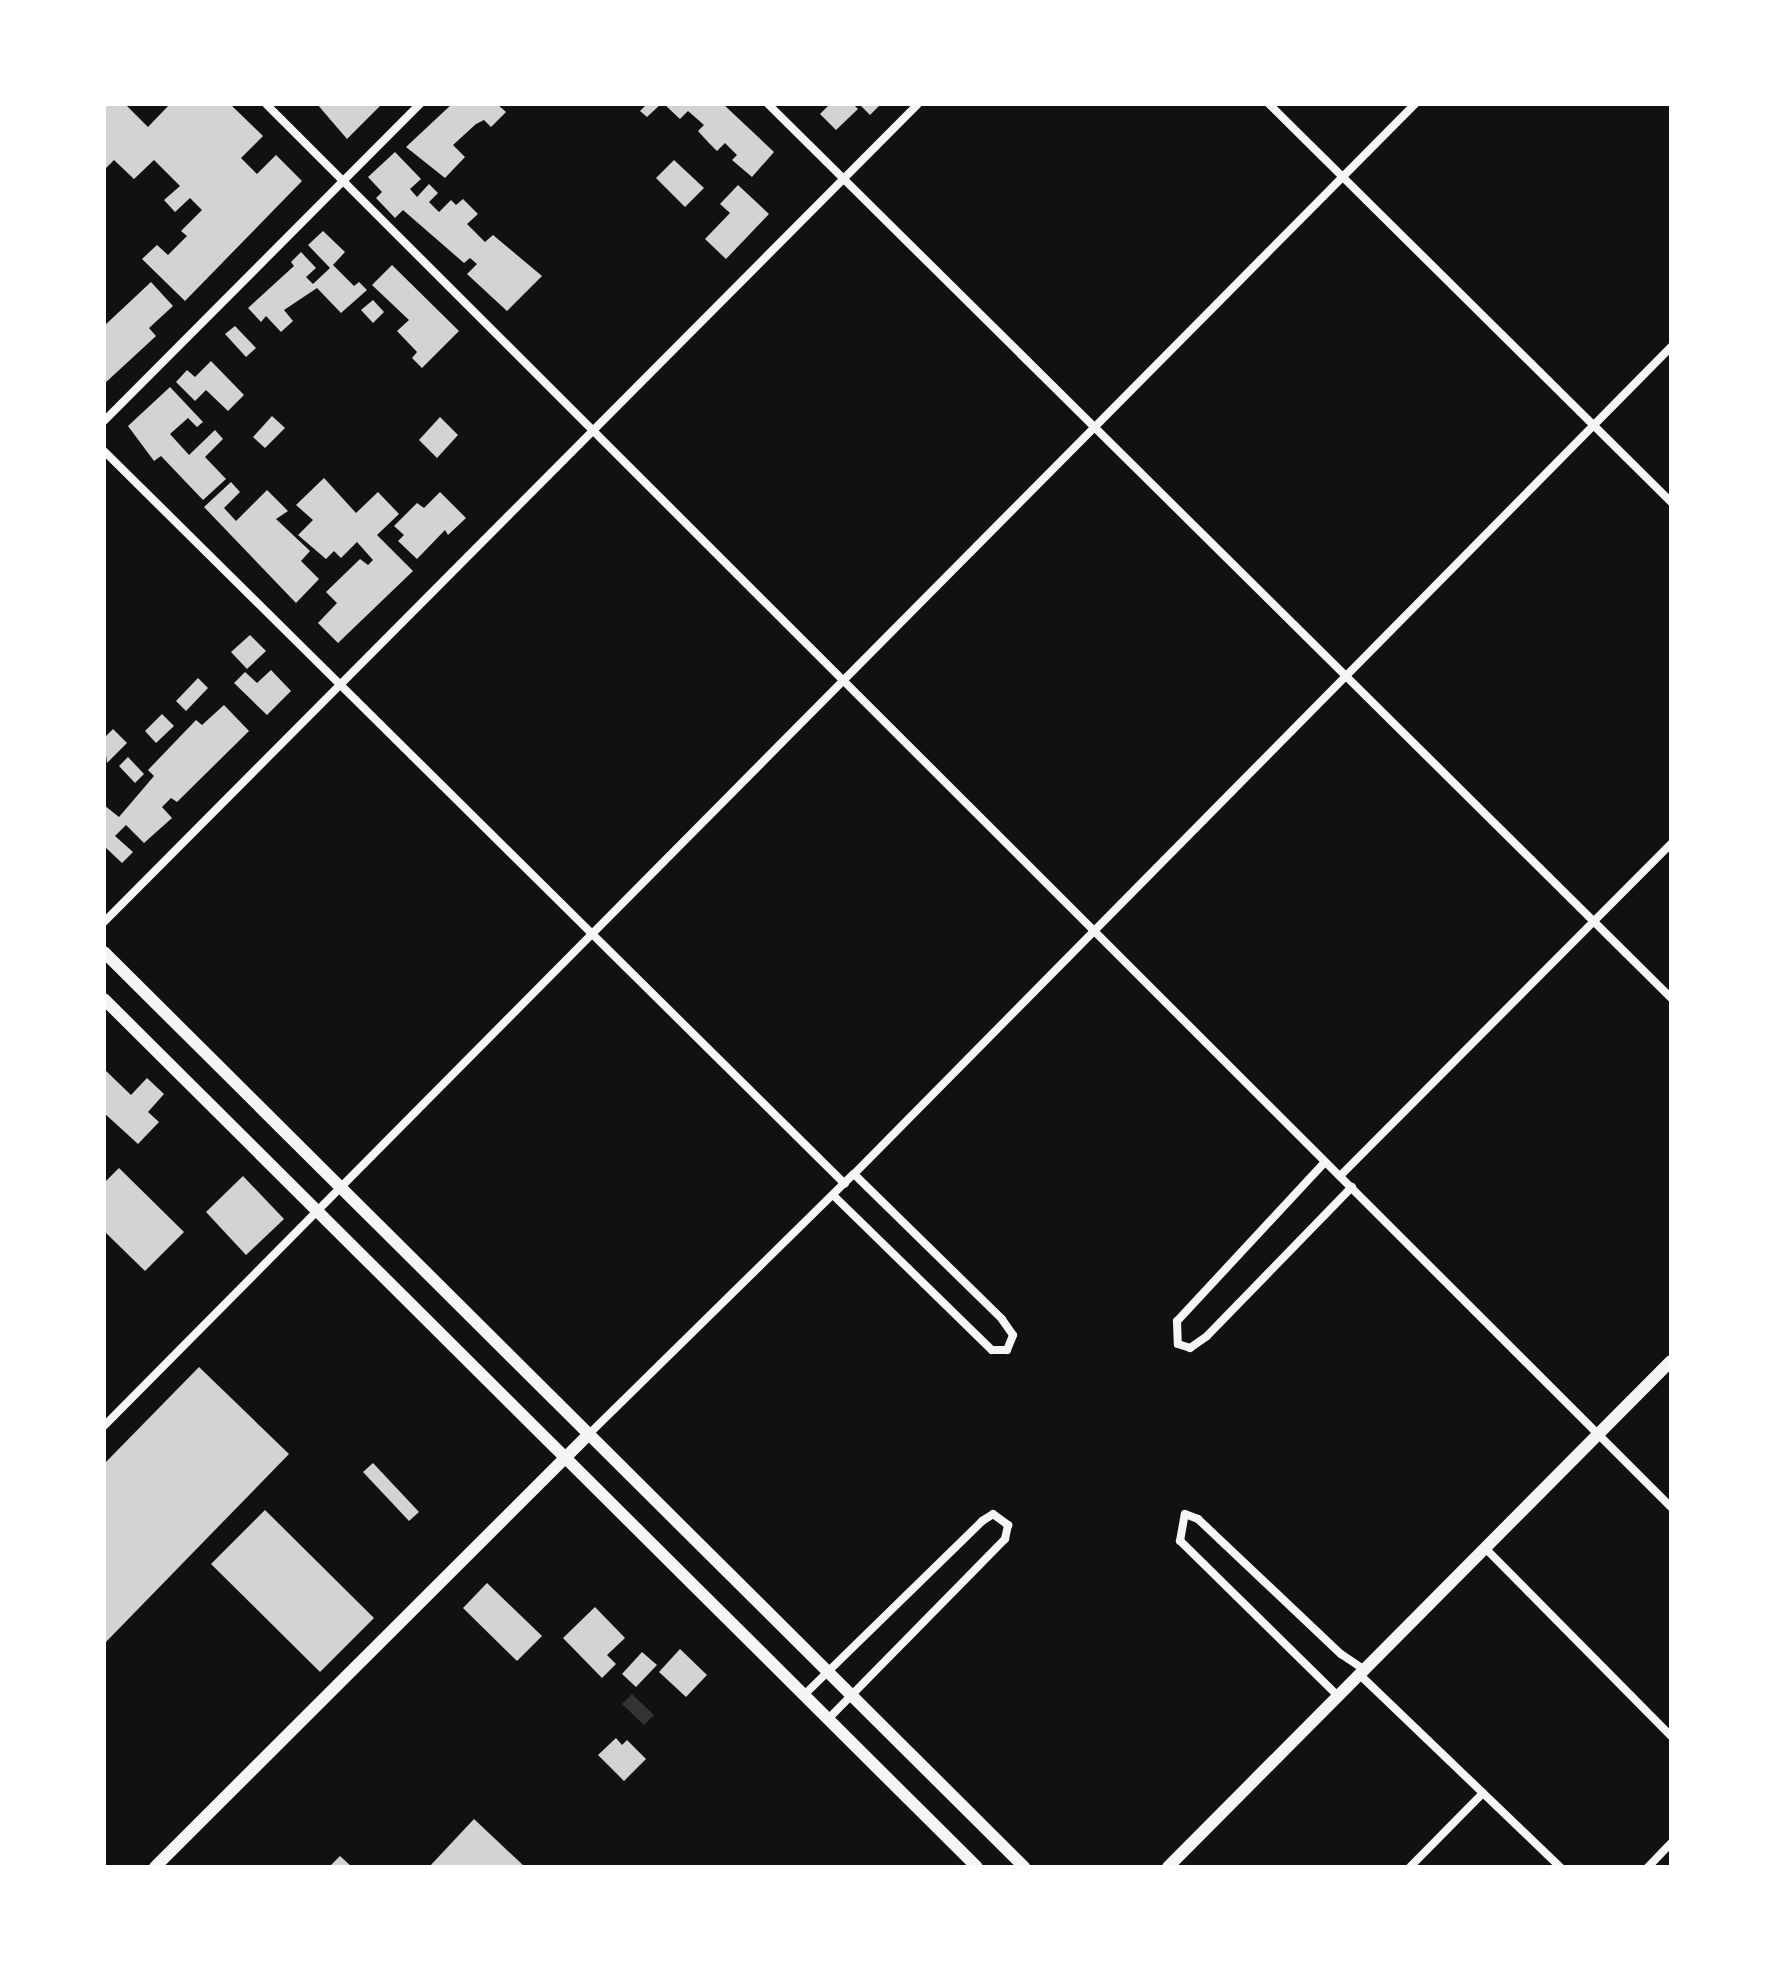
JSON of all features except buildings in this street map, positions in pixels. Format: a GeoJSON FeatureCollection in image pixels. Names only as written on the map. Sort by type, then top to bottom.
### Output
{"type":"FeatureCollection","features":[{"type":"Feature","properties":{"kind":"main road"},"geometry":{"type":"LineString","coordinates":[[104,952],[1024,1867]]}},
{"type":"Feature","properties":{"kind":"main road"},"geometry":{"type":"LineString","coordinates":[[104,999],[977,1867]]}},
{"type":"Feature","properties":{"kind":"main road"},"geometry":{"type":"LineString","coordinates":[[1168,1867],[1671,1361]]}},
{"type":"Feature","properties":{"kind":"main road"},"geometry":{"type":"LineString","coordinates":[[155,1867],[589,1434]]}},
{"type":"Feature","properties":{"kind":"street"},"geometry":{"type":"LineString","coordinates":[[266,104],[591,432],[1671,1507]]}},
{"type":"Feature","properties":{"kind":"street"},"geometry":{"type":"LineString","coordinates":[[104,421],[420,104]]}},
{"type":"Feature","properties":{"kind":"street"},"geometry":{"type":"LineString","coordinates":[[768,104],[1671,998]]}},
{"type":"Feature","properties":{"kind":"street"},"geometry":{"type":"LineString","coordinates":[[104,922],[918,104]]}},
{"type":"Feature","properties":{"kind":"street"},"geometry":{"type":"LineString","coordinates":[[1269,104],[1671,502]]}},
{"type":"Feature","properties":{"kind":"street"},"geometry":{"type":"LineString","coordinates":[[104,1426],[1415,104]]}},
{"type":"Feature","properties":{"kind":"street"},"geometry":{"type":"LineString","coordinates":[[589,1434],[845,1184],[1093,933],[1343,673],[1671,347]]}},
{"type":"Feature","properties":{"kind":"street"},"geometry":{"type":"LineString","coordinates":[[104,451],[590,936],[845,1184]]}},
{"type":"Feature","properties":{"kind":"street"},"geometry":{"type":"LineString","coordinates":[[1340,1176],[1671,844]]}},
{"type":"Feature","properties":{"kind":"street"},"geometry":{"type":"LineString","coordinates":[[1324,1163],[1177,1321],[1178,1344],[1190,1348],[1207,1336],[1352,1187]]}},
{"type":"Feature","properties":{"kind":"street"},"geometry":{"type":"LineString","coordinates":[[833,1195],[992,1350],[1007,1350],[1013,1335],[1002,1319],[854,1174]]}},
{"type":"Feature","properties":{"kind":"street"},"geometry":{"type":"LineString","coordinates":[[804,1695],[982,1521],[993,1514],[1008,1525],[1005,1539],[828,1719]]}},
{"type":"Feature","properties":{"kind":"street"},"geometry":{"type":"LineString","coordinates":[[1339,1697],[1180,1541],[1185,1514],[1198,1519],[1363,1673],[1560,1867]]}},
{"type":"Feature","properties":{"kind":"street"},"geometry":{"type":"LineString","coordinates":[[1486,1549],[1671,1736]]}},
{"type":"Feature","properties":{"kind":"street"},"geometry":{"type":"LineString","coordinates":[[1410,1867],[1483,1793]]}},
{"type":"Feature","properties":{"kind":"street"},"geometry":{"type":"LineString","coordinates":[[1648,1867],[1671,1843]]}},
{"type":"Feature","properties":{"kind":"shaded area"},"geometry":{"type":"Polygon","coordinates":[[[632,1694],[654,1715],[644,1725],[622,1704],[632,1694]]]}}]}
